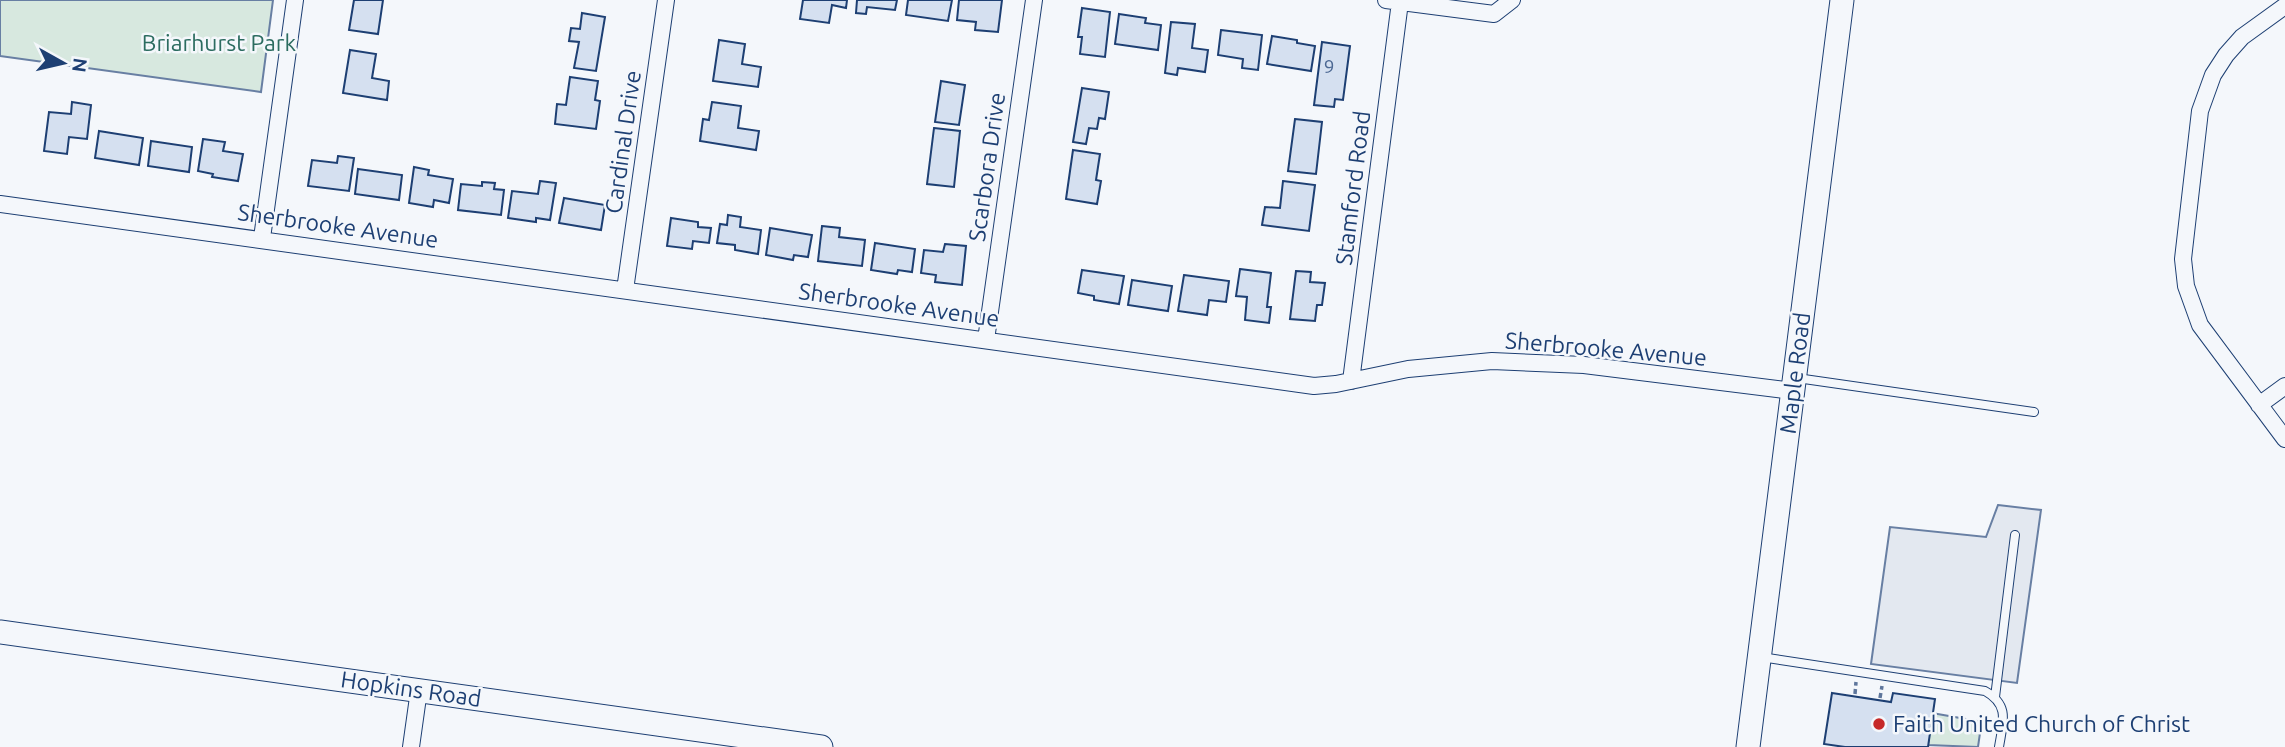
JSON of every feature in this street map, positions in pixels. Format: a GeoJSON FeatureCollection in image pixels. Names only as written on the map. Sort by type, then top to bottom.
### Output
{"type":"FeatureCollection","features":[{"type":"Feature","properties":{"kind":"street"},"geometry":{"type":"LineString","coordinates":[[262,239],[295,0]]}},
{"type":"Feature","properties":{"kind":"street","name":"Cardinal Drive"},"geometry":{"type":"LineString","coordinates":[[625,290],[666,0]]}},
{"type":"Feature","properties":{"kind":"street","name":"Scarbora Drive"},"geometry":{"type":"LineString","coordinates":[[986,340],[1034,0]]}},
{"type":"Feature","properties":{"kind":"street"},"geometry":{"type":"LineString","coordinates":[[1393,1],[1494,14],[1512,0]]}},
{"type":"Feature","properties":{"kind":"street","name":"Maple Road"},"geometry":{"type":"LineString","coordinates":[[1748,747],[1842,0]]}},
{"type":"Feature","properties":{"kind":"street","name":"Stamford Road"},"geometry":{"type":"LineString","coordinates":[[1351,381],[1393,1]]}},
{"type":"Feature","properties":{"kind":"street"},"geometry":{"type":"LineString","coordinates":[[2285,6],[2242,37],[2213,75],[2200,111],[2183,259],[2186,285],[2200,326],[2285,439]]}},
{"type":"Feature","properties":{"kind":"street","name":"Sherbrooke Avenue"},"geometry":{"type":"LineString","coordinates":[[0,204],[1314,386],[1408,369],[1492,360],[1584,365],[1794,384]]}},
{"type":"Feature","properties":{"kind":"street"},"geometry":{"type":"LineString","coordinates":[[2259,405],[2285,386]]}},
{"type":"Feature","properties":{"kind":"street","name":"Hopkins Road"},"geometry":{"type":"LineString","coordinates":[[0,632],[821,747]]}},
{"type":"Feature","properties":{"kind":"street"},"geometry":{"type":"LineString","coordinates":[[411,747],[419,690]]}},
{"type":"Feature","properties":{"kind":"lane"},"geometry":{"type":"LineString","coordinates":[[1794,384],[2034,412]]}},
{"type":"Feature","properties":{"kind":"lane"},"geometry":{"type":"LineString","coordinates":[[1995,696],[2015,535]]}},
{"type":"Feature","properties":{"kind":"lane"},"geometry":{"type":"LineString","coordinates":[[1760,657],[1985,691],[1995,696],[2002,706],[2004,718],[1999,747]]}},
{"type":"Feature","properties":{"kind":"path"},"geometry":{"type":"LineString","coordinates":[[1854,694],[1856,681]]}},
{"type":"Feature","properties":{"kind":"path"},"geometry":{"type":"LineString","coordinates":[[1880,698],[1882,684]]}},
{"type":"Feature","properties":{"kind":"green space","name":"Briarhurst Park"},"geometry":{"type":"Polygon","coordinates":[[[0,0],[273,0],[261,92],[0,56],[0,0]]]}},
{"type":"Feature","properties":{"kind":"green space"},"geometry":{"type":"Polygon","coordinates":[[[1932,713],[1977,721],[1981,726],[1978,747],[1928,745],[1932,713]]]}},
{"type":"Feature","properties":{"kind":"shaded area"},"geometry":{"type":"Polygon","coordinates":[[[1998,505],[2041,510],[2017,683],[1871,664],[1890,527],[1986,537],[1998,505]]]}},
{"type":"Feature","properties":{"kind":"building"},"geometry":{"type":"Polygon","coordinates":[[[354,0],[383,0],[378,34],[349,30],[354,0]]]}},
{"type":"Feature","properties":{"kind":"building"},"geometry":{"type":"Polygon","coordinates":[[[803,0],[847,0],[846,8],[832,5],[829,23],[800,19],[803,0]]]}},
{"type":"Feature","properties":{"kind":"building"},"geometry":{"type":"Polygon","coordinates":[[[857,0],[897,0],[895,10],[867,7],[866,14],[856,13],[857,0]]]}},
{"type":"Feature","properties":{"kind":"building"},"geometry":{"type":"Polygon","coordinates":[[[908,0],[952,0],[948,21],[906,15],[908,0]]]}},
{"type":"Feature","properties":{"kind":"building"},"geometry":{"type":"Polygon","coordinates":[[[959,0],[1002,0],[998,32],[975,30],[976,22],[957,20],[959,0]]]}},
{"type":"Feature","properties":{"kind":"building"},"geometry":{"type":"Polygon","coordinates":[[[1082,8],[1110,12],[1105,57],[1080,54],[1082,37],[1078,37],[1082,8]]]}},
{"type":"Feature","properties":{"kind":"building"},"geometry":{"type":"Polygon","coordinates":[[[582,13],[605,17],[596,71],[574,68],[579,42],[569,41],[571,28],[580,29],[582,13]]]}},
{"type":"Feature","properties":{"kind":"building"},"geometry":{"type":"Polygon","coordinates":[[[1119,14],[1146,18],[1145,23],[1161,25],[1158,50],[1115,44],[1119,14]]]}},
{"type":"Feature","properties":{"kind":"building"},"geometry":{"type":"Polygon","coordinates":[[[1171,22],[1195,24],[1192,48],[1208,50],[1205,72],[1178,68],[1177,75],[1165,73],[1171,22]]]}},
{"type":"Feature","properties":{"kind":"building"},"geometry":{"type":"Polygon","coordinates":[[[1221,30],[1262,35],[1258,70],[1242,68],[1243,59],[1218,55],[1221,30]]]}},
{"type":"Feature","properties":{"kind":"building"},"geometry":{"type":"Polygon","coordinates":[[[1272,36],[1315,46],[1311,71],[1267,64],[1272,36]]]}},
{"type":"Feature","properties":{"kind":"building"},"geometry":{"type":"Polygon","coordinates":[[[719,40],[745,44],[742,64],[761,67],[758,87],[713,81],[719,40]]]}},
{"type":"Feature","properties":{"kind":"building"},"geometry":{"type":"Polygon","coordinates":[[[1322,42],[1350,46],[1343,100],[1335,99],[1334,107],[1314,105],[1322,42]]]}},
{"type":"Feature","properties":{"kind":"building"},"geometry":{"type":"Polygon","coordinates":[[[350,50],[376,54],[372,78],[389,81],[387,100],[343,93],[350,50]]]}},
{"type":"Feature","properties":{"kind":"building"},"geometry":{"type":"Polygon","coordinates":[[[570,77],[598,81],[595,100],[600,101],[596,129],[555,124],[557,104],[566,105],[570,77]]]}},
{"type":"Feature","properties":{"kind":"building"},"geometry":{"type":"Polygon","coordinates":[[[941,81],[965,85],[959,125],[935,122],[941,81]]]}},
{"type":"Feature","properties":{"kind":"building"},"geometry":{"type":"Polygon","coordinates":[[[1082,88],[1109,92],[1105,119],[1099,118],[1097,129],[1089,128],[1086,144],[1073,142],[1082,88]]]}},
{"type":"Feature","properties":{"kind":"building"},"geometry":{"type":"Polygon","coordinates":[[[72,102],[91,105],[87,139],[69,137],[67,154],[44,151],[49,112],[71,114],[72,102]]]}},
{"type":"Feature","properties":{"kind":"building"},"geometry":{"type":"Polygon","coordinates":[[[712,102],[741,106],[738,128],[759,131],[756,150],[700,141],[703,119],[709,120],[712,102]]]}},
{"type":"Feature","properties":{"kind":"building"},"geometry":{"type":"Polygon","coordinates":[[[1295,119],[1322,122],[1316,174],[1288,171],[1295,119]]]}},
{"type":"Feature","properties":{"kind":"building"},"geometry":{"type":"Polygon","coordinates":[[[934,128],[960,131],[954,187],[927,184],[934,128]]]}},
{"type":"Feature","properties":{"kind":"building"},"geometry":{"type":"Polygon","coordinates":[[[99,131],[143,138],[139,165],[95,158],[99,131]]]}},
{"type":"Feature","properties":{"kind":"building"},"geometry":{"type":"Polygon","coordinates":[[[203,139],[225,142],[223,151],[243,154],[238,181],[212,177],[213,174],[198,171],[203,139]]]}},
{"type":"Feature","properties":{"kind":"building"},"geometry":{"type":"Polygon","coordinates":[[[151,141],[192,147],[189,172],[148,166],[151,141]]]}},
{"type":"Feature","properties":{"kind":"building"},"geometry":{"type":"Polygon","coordinates":[[[1073,150],[1100,154],[1096,180],[1101,181],[1097,204],[1066,199],[1073,150]]]}},
{"type":"Feature","properties":{"kind":"building"},"geometry":{"type":"Polygon","coordinates":[[[338,156],[354,158],[349,191],[308,186],[312,160],[337,163],[338,156]]]}},
{"type":"Feature","properties":{"kind":"building"},"geometry":{"type":"Polygon","coordinates":[[[414,167],[429,170],[428,175],[453,179],[449,203],[434,200],[433,207],[409,203],[414,167]]]}},
{"type":"Feature","properties":{"kind":"building"},"geometry":{"type":"Polygon","coordinates":[[[358,169],[402,175],[399,200],[355,194],[358,169]]]}},
{"type":"Feature","properties":{"kind":"building"},"geometry":{"type":"Polygon","coordinates":[[[540,181],[556,183],[550,220],[536,218],[536,222],[508,218],[512,191],[538,194],[540,181]]]}},
{"type":"Feature","properties":{"kind":"building"},"geometry":{"type":"Polygon","coordinates":[[[1283,181],[1315,185],[1309,231],[1262,225],[1265,207],[1280,208],[1283,181]]]}},
{"type":"Feature","properties":{"kind":"building"},"geometry":{"type":"Polygon","coordinates":[[[482,182],[495,183],[494,189],[504,190],[501,215],[458,210],[461,184],[482,186],[482,182]]]}},
{"type":"Feature","properties":{"kind":"building"},"geometry":{"type":"Polygon","coordinates":[[[564,198],[605,205],[601,230],[559,223],[564,198]]]}},
{"type":"Feature","properties":{"kind":"building"},"geometry":{"type":"Polygon","coordinates":[[[728,215],[741,217],[740,227],[761,230],[758,254],[735,250],[735,245],[717,243],[720,224],[727,225],[728,215]]]}},
{"type":"Feature","properties":{"kind":"building"},"geometry":{"type":"Polygon","coordinates":[[[671,218],[698,222],[698,227],[711,228],[709,243],[693,241],[692,249],[667,246],[671,218]]]}},
{"type":"Feature","properties":{"kind":"building"},"geometry":{"type":"Polygon","coordinates":[[[822,226],[840,228],[839,237],[865,240],[862,266],[818,261],[822,226]]]}},
{"type":"Feature","properties":{"kind":"building"},"geometry":{"type":"Polygon","coordinates":[[[770,228],[812,235],[808,257],[794,255],[793,260],[766,255],[770,228]]]}},
{"type":"Feature","properties":{"kind":"building"},"geometry":{"type":"Polygon","coordinates":[[[875,243],[915,249],[912,272],[898,270],[897,274],[871,270],[875,243]]]}},
{"type":"Feature","properties":{"kind":"building"},"geometry":{"type":"Polygon","coordinates":[[[945,244],[966,246],[962,285],[935,282],[936,275],[921,273],[924,250],[943,252],[945,244]]]}},
{"type":"Feature","properties":{"kind":"building"},"geometry":{"type":"Polygon","coordinates":[[[1240,269],[1271,273],[1267,307],[1271,307],[1269,323],[1245,320],[1247,297],[1236,296],[1240,269]]]}},
{"type":"Feature","properties":{"kind":"building"},"geometry":{"type":"Polygon","coordinates":[[[1082,270],[1124,276],[1119,304],[1094,300],[1094,296],[1078,293],[1082,270]]]}},
{"type":"Feature","properties":{"kind":"building"},"geometry":{"type":"Polygon","coordinates":[[[1296,271],[1311,272],[1310,282],[1325,283],[1322,305],[1317,305],[1315,321],[1290,319],[1296,271]]]}},
{"type":"Feature","properties":{"kind":"building"},"geometry":{"type":"Polygon","coordinates":[[[1184,275],[1229,281],[1226,302],[1209,300],[1207,315],[1178,311],[1184,275]]]}},
{"type":"Feature","properties":{"kind":"building"},"geometry":{"type":"Polygon","coordinates":[[[1132,280],[1172,286],[1168,311],[1128,305],[1132,280]]]}},
{"type":"Feature","properties":{"kind":"building"},"geometry":{"type":"Polygon","coordinates":[[[1832,693],[1891,702],[1893,693],[1935,699],[1928,747],[1845,747],[1824,744],[1832,693]]]}},
{"type":"Feature","properties":{"kind":"place","name":"Faith United Church of Christ"},"geometry":{"type":"Point","coordinates":[1879,724]}}]}
